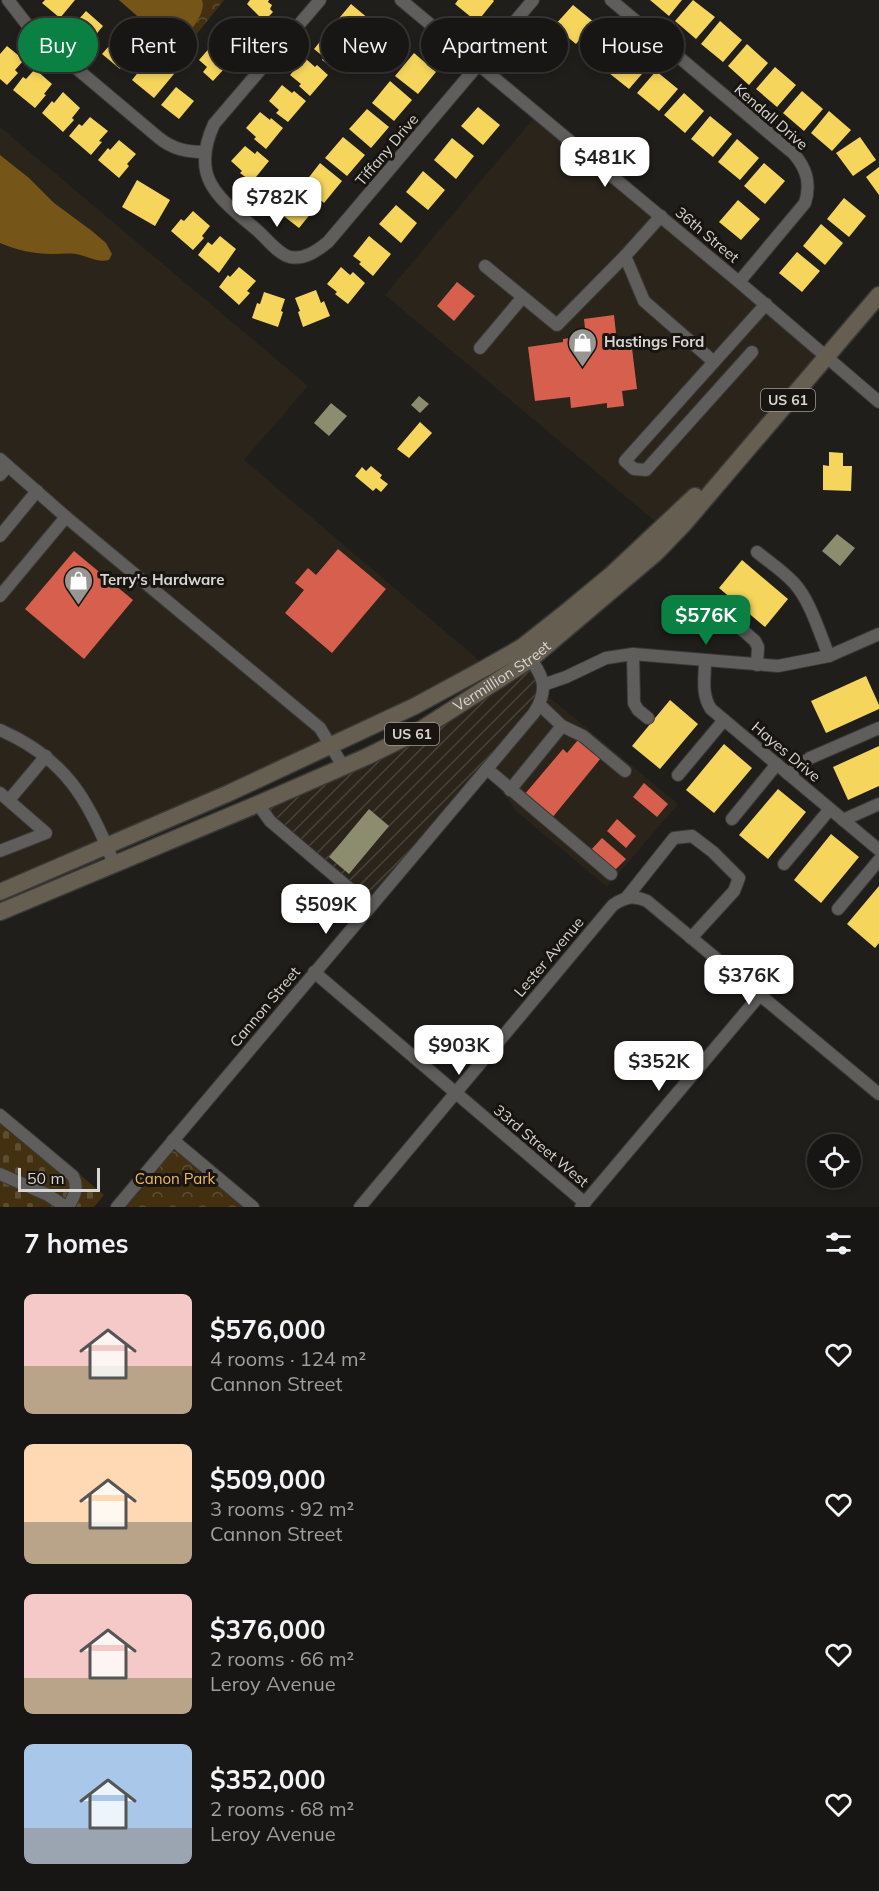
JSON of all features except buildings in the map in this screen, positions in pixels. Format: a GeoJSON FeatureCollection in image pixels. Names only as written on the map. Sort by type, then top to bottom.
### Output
{"type":"FeatureCollection","features":[{"type":"Feature","properties":{"kind":"highway","name":"US 61"},"geometry":{"type":"LineString","coordinates":[[826,356],[879,295]]}},
{"type":"Feature","properties":{"kind":"highway","name":"Vermillion Street"},"geometry":{"type":"LineString","coordinates":[[0,912],[258,804],[417,732],[526,653],[751,445],[826,356]]}},
{"type":"Feature","properties":{"kind":"highway","name":"Vermillion Street"},"geometry":{"type":"LineString","coordinates":[[0,892],[229,793],[526,653]]}},
{"type":"Feature","properties":{"kind":"street"},"geometry":{"type":"LineString","coordinates":[[8,0],[32,31],[159,138],[187,152],[205,152]]}},
{"type":"Feature","properties":{"kind":"street","name":"Tiffany Drive"},"geometry":{"type":"LineString","coordinates":[[320,0],[214,124],[205,152],[204,165],[214,190],[225,203],[280,251],[291,257],[304,257],[328,243],[472,72]]}},
{"type":"Feature","properties":{"kind":"street","name":"36th Street"},"geometry":{"type":"LineString","coordinates":[[402,0],[424,18]]}},
{"type":"Feature","properties":{"kind":"street"},"geometry":{"type":"LineString","coordinates":[[518,18],[533,0]]}},
{"type":"Feature","properties":{"kind":"street","name":"Kendall Drive"},"geometry":{"type":"LineString","coordinates":[[611,0],[794,154],[806,172],[808,193],[805,203],[740,282]]}},
{"type":"Feature","properties":{"kind":"street","name":"36th Street"},"geometry":{"type":"LineString","coordinates":[[489,72],[740,282],[879,402]]}},
{"type":"Feature","properties":{"kind":"street"},"geometry":{"type":"LineString","coordinates":[[485,266],[557,326],[661,216]]}},
{"type":"Feature","properties":{"kind":"street"},"geometry":{"type":"LineString","coordinates":[[625,256],[644,301],[714,362]]}},
{"type":"Feature","properties":{"kind":"street"},"geometry":{"type":"LineString","coordinates":[[480,348],[522,298]]}},
{"type":"Feature","properties":{"kind":"street"},"geometry":{"type":"LineString","coordinates":[[752,352],[646,470],[634,469],[625,461],[766,304]]}},
{"type":"Feature","properties":{"kind":"street"},"geometry":{"type":"LineString","coordinates":[[3,467],[37,491],[300,710],[320,728],[343,766]]}},
{"type":"Feature","properties":{"kind":"street"},"geometry":{"type":"LineString","coordinates":[[0,536],[37,491]]}},
{"type":"Feature","properties":{"kind":"street"},"geometry":{"type":"LineString","coordinates":[[0,596],[66,517]]}},
{"type":"Feature","properties":{"kind":"street"},"geometry":{"type":"LineString","coordinates":[[757,552],[794,583],[806,600],[829,656]]}},
{"type":"Feature","properties":{"kind":"street"},"geometry":{"type":"LineString","coordinates":[[713,604],[755,640],[758,646],[756,665]]}},
{"type":"Feature","properties":{"kind":"street"},"geometry":{"type":"LineString","coordinates":[[543,685],[606,658],[633,654],[778,666],[829,656],[879,634]]}},
{"type":"Feature","properties":{"kind":"street"},"geometry":{"type":"LineString","coordinates":[[526,653],[541,674],[543,696],[540,705],[562,726],[583,736],[625,771]]}},
{"type":"Feature","properties":{"kind":"street"},"geometry":{"type":"LineString","coordinates":[[633,654],[634,703],[638,710],[648,718]]}},
{"type":"Feature","properties":{"kind":"street","name":"Hayes Drive"},"geometry":{"type":"LineString","coordinates":[[705,661],[704,693],[711,709],[879,850]]}},
{"type":"Feature","properties":{"kind":"street","name":"Cannon Street"},"geometry":{"type":"LineString","coordinates":[[117,1207],[540,705]]}},
{"type":"Feature","properties":{"kind":"street"},"geometry":{"type":"LineString","coordinates":[[678,775],[724,720]]}},
{"type":"Feature","properties":{"kind":"street"},"geometry":{"type":"LineString","coordinates":[[510,789],[562,726]]}},
{"type":"Feature","properties":{"kind":"street"},"geometry":{"type":"LineString","coordinates":[[788,774],[810,759],[879,728]]}},
{"type":"Feature","properties":{"kind":"street"},"geometry":{"type":"LineString","coordinates":[[0,730],[23,740],[46,756],[63,773],[84,798],[114,864]]}},
{"type":"Feature","properties":{"kind":"street"},"geometry":{"type":"LineString","coordinates":[[0,851],[46,833],[4,796],[46,756]]}},
{"type":"Feature","properties":{"kind":"street"},"geometry":{"type":"LineString","coordinates":[[732,819],[777,764]]}},
{"type":"Feature","properties":{"kind":"street"},"geometry":{"type":"LineString","coordinates":[[487,769],[611,874]]}},
{"type":"Feature","properties":{"kind":"street"},"geometry":{"type":"LineString","coordinates":[[258,804],[270,821],[370,906]]}},
{"type":"Feature","properties":{"kind":"street"},"geometry":{"type":"LineString","coordinates":[[843,820],[879,804]]}},
{"type":"Feature","properties":{"kind":"street"},"geometry":{"type":"LineString","coordinates":[[784,864],[830,809]]}},
{"type":"Feature","properties":{"kind":"street","name":"Lester Avenue"},"geometry":{"type":"LineString","coordinates":[[360,1207],[613,905],[627,897],[674,838],[692,836],[713,852],[739,878],[734,891],[692,938]]}},
{"type":"Feature","properties":{"kind":"street"},"geometry":{"type":"LineString","coordinates":[[838,909],[879,860]]}},
{"type":"Feature","properties":{"kind":"street"},"geometry":{"type":"LineString","coordinates":[[627,897],[647,901],[879,1094]]}},
{"type":"Feature","properties":{"kind":"street","name":"33rd Street West"},"geometry":{"type":"LineString","coordinates":[[314,972],[583,1205]]}},
{"type":"Feature","properties":{"kind":"street"},"geometry":{"type":"LineString","coordinates":[[583,1205],[760,995]]}},
{"type":"Feature","properties":{"kind":"street"},"geometry":{"type":"LineString","coordinates":[[0,1115],[73,1176],[76,1189],[67,1207],[48,1195],[0,1174]]}},
{"type":"Feature","properties":{"kind":"street"},"geometry":{"type":"LineString","coordinates":[[172,1140],[253,1207]]}},
{"type":"Feature","properties":{"kind":"shaded area"},"geometry":{"type":"Polygon","coordinates":[[[119,0],[202,0],[202,10],[197,20],[197,18],[140,18],[119,0]]]}},
{"type":"Feature","properties":{"kind":"shaded area"},"geometry":{"type":"Polygon","coordinates":[[[538,113],[826,356],[751,445],[662,527],[385,295],[538,113]]]}},
{"type":"Feature","properties":{"kind":"shaded area"},"geometry":{"type":"Polygon","coordinates":[[[0,127],[308,386],[244,460],[487,667],[0,892],[0,127]]]}},
{"type":"Feature","properties":{"kind":"shaded area"},"geometry":{"type":"Polygon","coordinates":[[[0,155],[29,178],[54,203],[106,243],[112,254],[109,260],[97,260],[76,254],[45,254],[19,250],[0,243],[0,155]]]}},
{"type":"Feature","properties":{"kind":"shaded area"},"geometry":{"type":"Polygon","coordinates":[[[531,659],[543,696],[370,906],[258,804],[343,766],[531,659]]]}},
{"type":"Feature","properties":{"kind":"shaded area"},"geometry":{"type":"Polygon","coordinates":[[[543,692],[678,804],[607,887],[516,811],[487,769],[543,692]]]}},
{"type":"Feature","properties":{"kind":"green space"},"geometry":{"type":"Polygon","coordinates":[[[119,0],[224,0],[197,34],[197,18],[139,18],[119,0]]]}},
{"type":"Feature","properties":{"kind":"green space"},"geometry":{"type":"Polygon","coordinates":[[[0,1108],[104,1195],[94,1207],[0,1207],[0,1108]]]}},
{"type":"Feature","properties":{"kind":"green space","name":"Canon Park"},"geometry":{"type":"Polygon","coordinates":[[[173,1140],[253,1207],[117,1207],[173,1140]]]}},
{"type":"Feature","properties":{"kind":"place","name":"Hastings Ford"},"geometry":{"type":"Point","coordinates":[583,368]}},
{"type":"Feature","properties":{"kind":"place","name":"Terry's Hardware"},"geometry":{"type":"Point","coordinates":[79,606]}}]}
